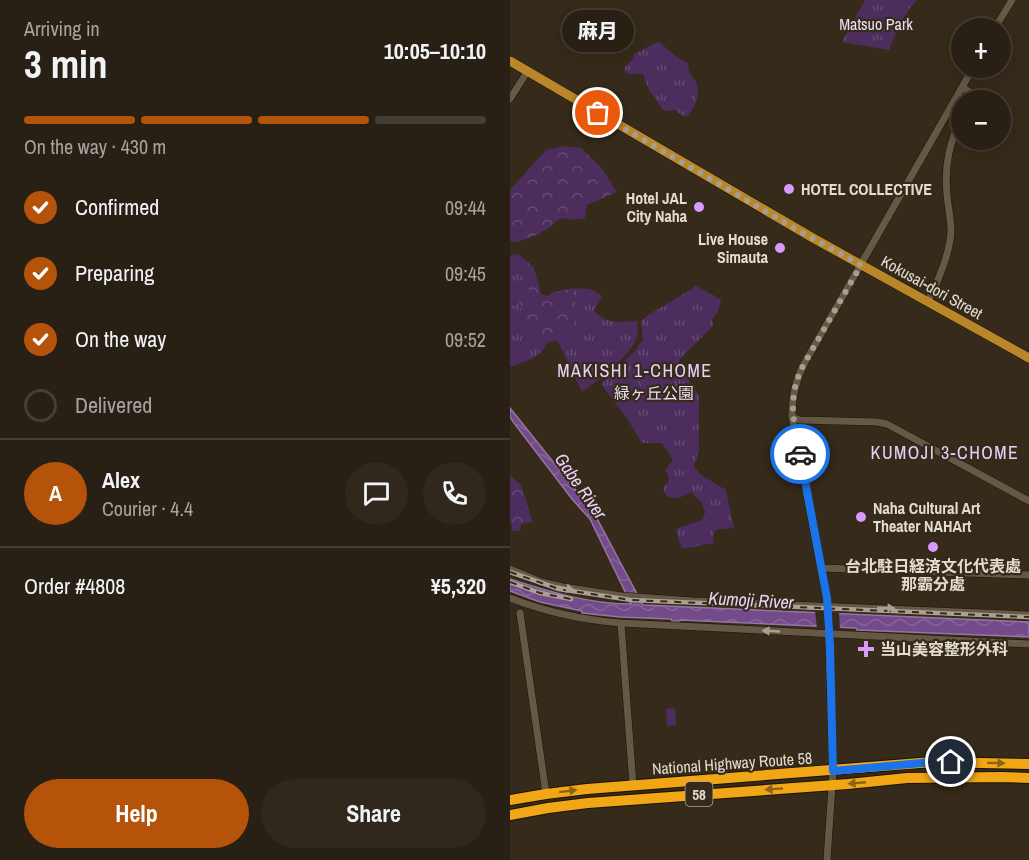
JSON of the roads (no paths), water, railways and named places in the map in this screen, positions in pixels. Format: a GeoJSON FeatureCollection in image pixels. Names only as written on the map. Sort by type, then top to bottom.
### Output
{"type":"FeatureCollection","features":[{"type":"Feature","properties":{"kind":"highway","name":"National Highway Route 58"},"geometry":{"type":"LineString","coordinates":[[510,800],[587,789],[933,762],[1029,764]]}},
{"type":"Feature","properties":{"kind":"highway","name":"National Highway Route 58"},"geometry":{"type":"LineString","coordinates":[[510,814],[588,803],[908,778],[1029,778]]}},
{"type":"Feature","properties":{"kind":"main road","name":"Kokusai-dori Street"},"geometry":{"type":"LineString","coordinates":[[510,61],[775,217],[1029,357]]}},
{"type":"Feature","properties":{"kind":"street"},"geometry":{"type":"LineString","coordinates":[[1001,18],[1012,0]]}},
{"type":"Feature","properties":{"kind":"street"},"geometry":{"type":"LineString","coordinates":[[510,99],[527,72]]}},
{"type":"Feature","properties":{"kind":"street"},"geometry":{"type":"LineString","coordinates":[[827,860],[833,771],[828,609],[792,417],[794,394],[800,372],[967,78]]}},
{"type":"Feature","properties":{"kind":"street"},"geometry":{"type":"LineString","coordinates":[[962,87],[967,90]]}},
{"type":"Feature","properties":{"kind":"street"},"geometry":{"type":"LineString","coordinates":[[939,128],[951,135]]}},
{"type":"Feature","properties":{"kind":"street"},"geometry":{"type":"LineString","coordinates":[[928,301],[942,270],[951,234],[946,172],[951,144]]}},
{"type":"Feature","properties":{"kind":"street"},"geometry":{"type":"LineString","coordinates":[[792,417],[799,420],[887,424],[1029,501]]}},
{"type":"Feature","properties":{"kind":"street"},"geometry":{"type":"LineString","coordinates":[[821,568],[1029,575]]}},
{"type":"Feature","properties":{"kind":"street"},"geometry":{"type":"LineString","coordinates":[[510,569],[541,582],[563,587],[641,598],[828,609],[1029,615]]}},
{"type":"Feature","properties":{"kind":"street"},"geometry":{"type":"LineString","coordinates":[[510,598],[561,614],[621,623],[1029,644]]}},
{"type":"Feature","properties":{"kind":"street"},"geometry":{"type":"LineString","coordinates":[[520,613],[546,794]]}},
{"type":"Feature","properties":{"kind":"street"},"geometry":{"type":"LineString","coordinates":[[621,623],[633,785]]}},
{"type":"Feature","properties":{"kind":"water"},"geometry":{"type":"Polygon","coordinates":[[[510,408],[594,513],[643,605],[1029,622],[1029,637],[620,617],[582,613],[582,611],[540,602],[510,591],[510,579],[585,600],[631,604],[590,519],[514,423],[510,417],[510,408]]]}},
{"type":"Feature","properties":{"kind":"railway"},"geometry":{"type":"LineString","coordinates":[[510,572],[559,589],[631,600],[1029,617]]}},
{"type":"Feature","properties":{"kind":"railway"},"geometry":{"type":"LineString","coordinates":[[510,582],[540,593],[571,599]]}},
{"type":"Feature","properties":{"kind":"place","name":"麻月"},"geometry":{"type":"Point","coordinates":[598,113]}},
{"type":"Feature","properties":{"kind":"place","name":"HOTEL COLLECTIVE"},"geometry":{"type":"Point","coordinates":[789,189]}},
{"type":"Feature","properties":{"kind":"place","name":"Hotel JAL City Naha"},"geometry":{"type":"Point","coordinates":[699,207]}},
{"type":"Feature","properties":{"kind":"place","name":"Live House Simauta"},"geometry":{"type":"Point","coordinates":[780,248]}},
{"type":"Feature","properties":{"kind":"place","name":"Naha Cultural Art Theater NAHArt"},"geometry":{"type":"Point","coordinates":[861,517]}},
{"type":"Feature","properties":{"kind":"place","name":"台北駐日経済文化代表處 那霸分處"},"geometry":{"type":"Point","coordinates":[933,547]}},
{"type":"Feature","properties":{"kind":"place","name":"当山美容整形外科"},"geometry":{"type":"Point","coordinates":[866,649]}},
{"type":"Feature","properties":{"kind":"district","name":"MAKISHI 1-CHOME"},"geometry":{"type":"Point","coordinates":[635,370]}},
{"type":"Feature","properties":{"kind":"district","name":"KUMOJI 3-CHOME"},"geometry":{"type":"Point","coordinates":[945,452]}},
{"type":"Feature","properties":{"kind":"park label","name":"Matsuo Park"},"geometry":{"type":"Point","coordinates":[876,24]}},
{"type":"Feature","properties":{"kind":"park label","name":"緑ヶ丘公園"},"geometry":{"type":"Point","coordinates":[654,393]}},
{"type":"Feature","properties":{"kind":"water label","name":"Gabe River"},"geometry":{"type":"Point","coordinates":[581,486]}},
{"type":"Feature","properties":{"kind":"water label","name":"Kumoji River"},"geometry":{"type":"Point","coordinates":[751,600]}}]}
